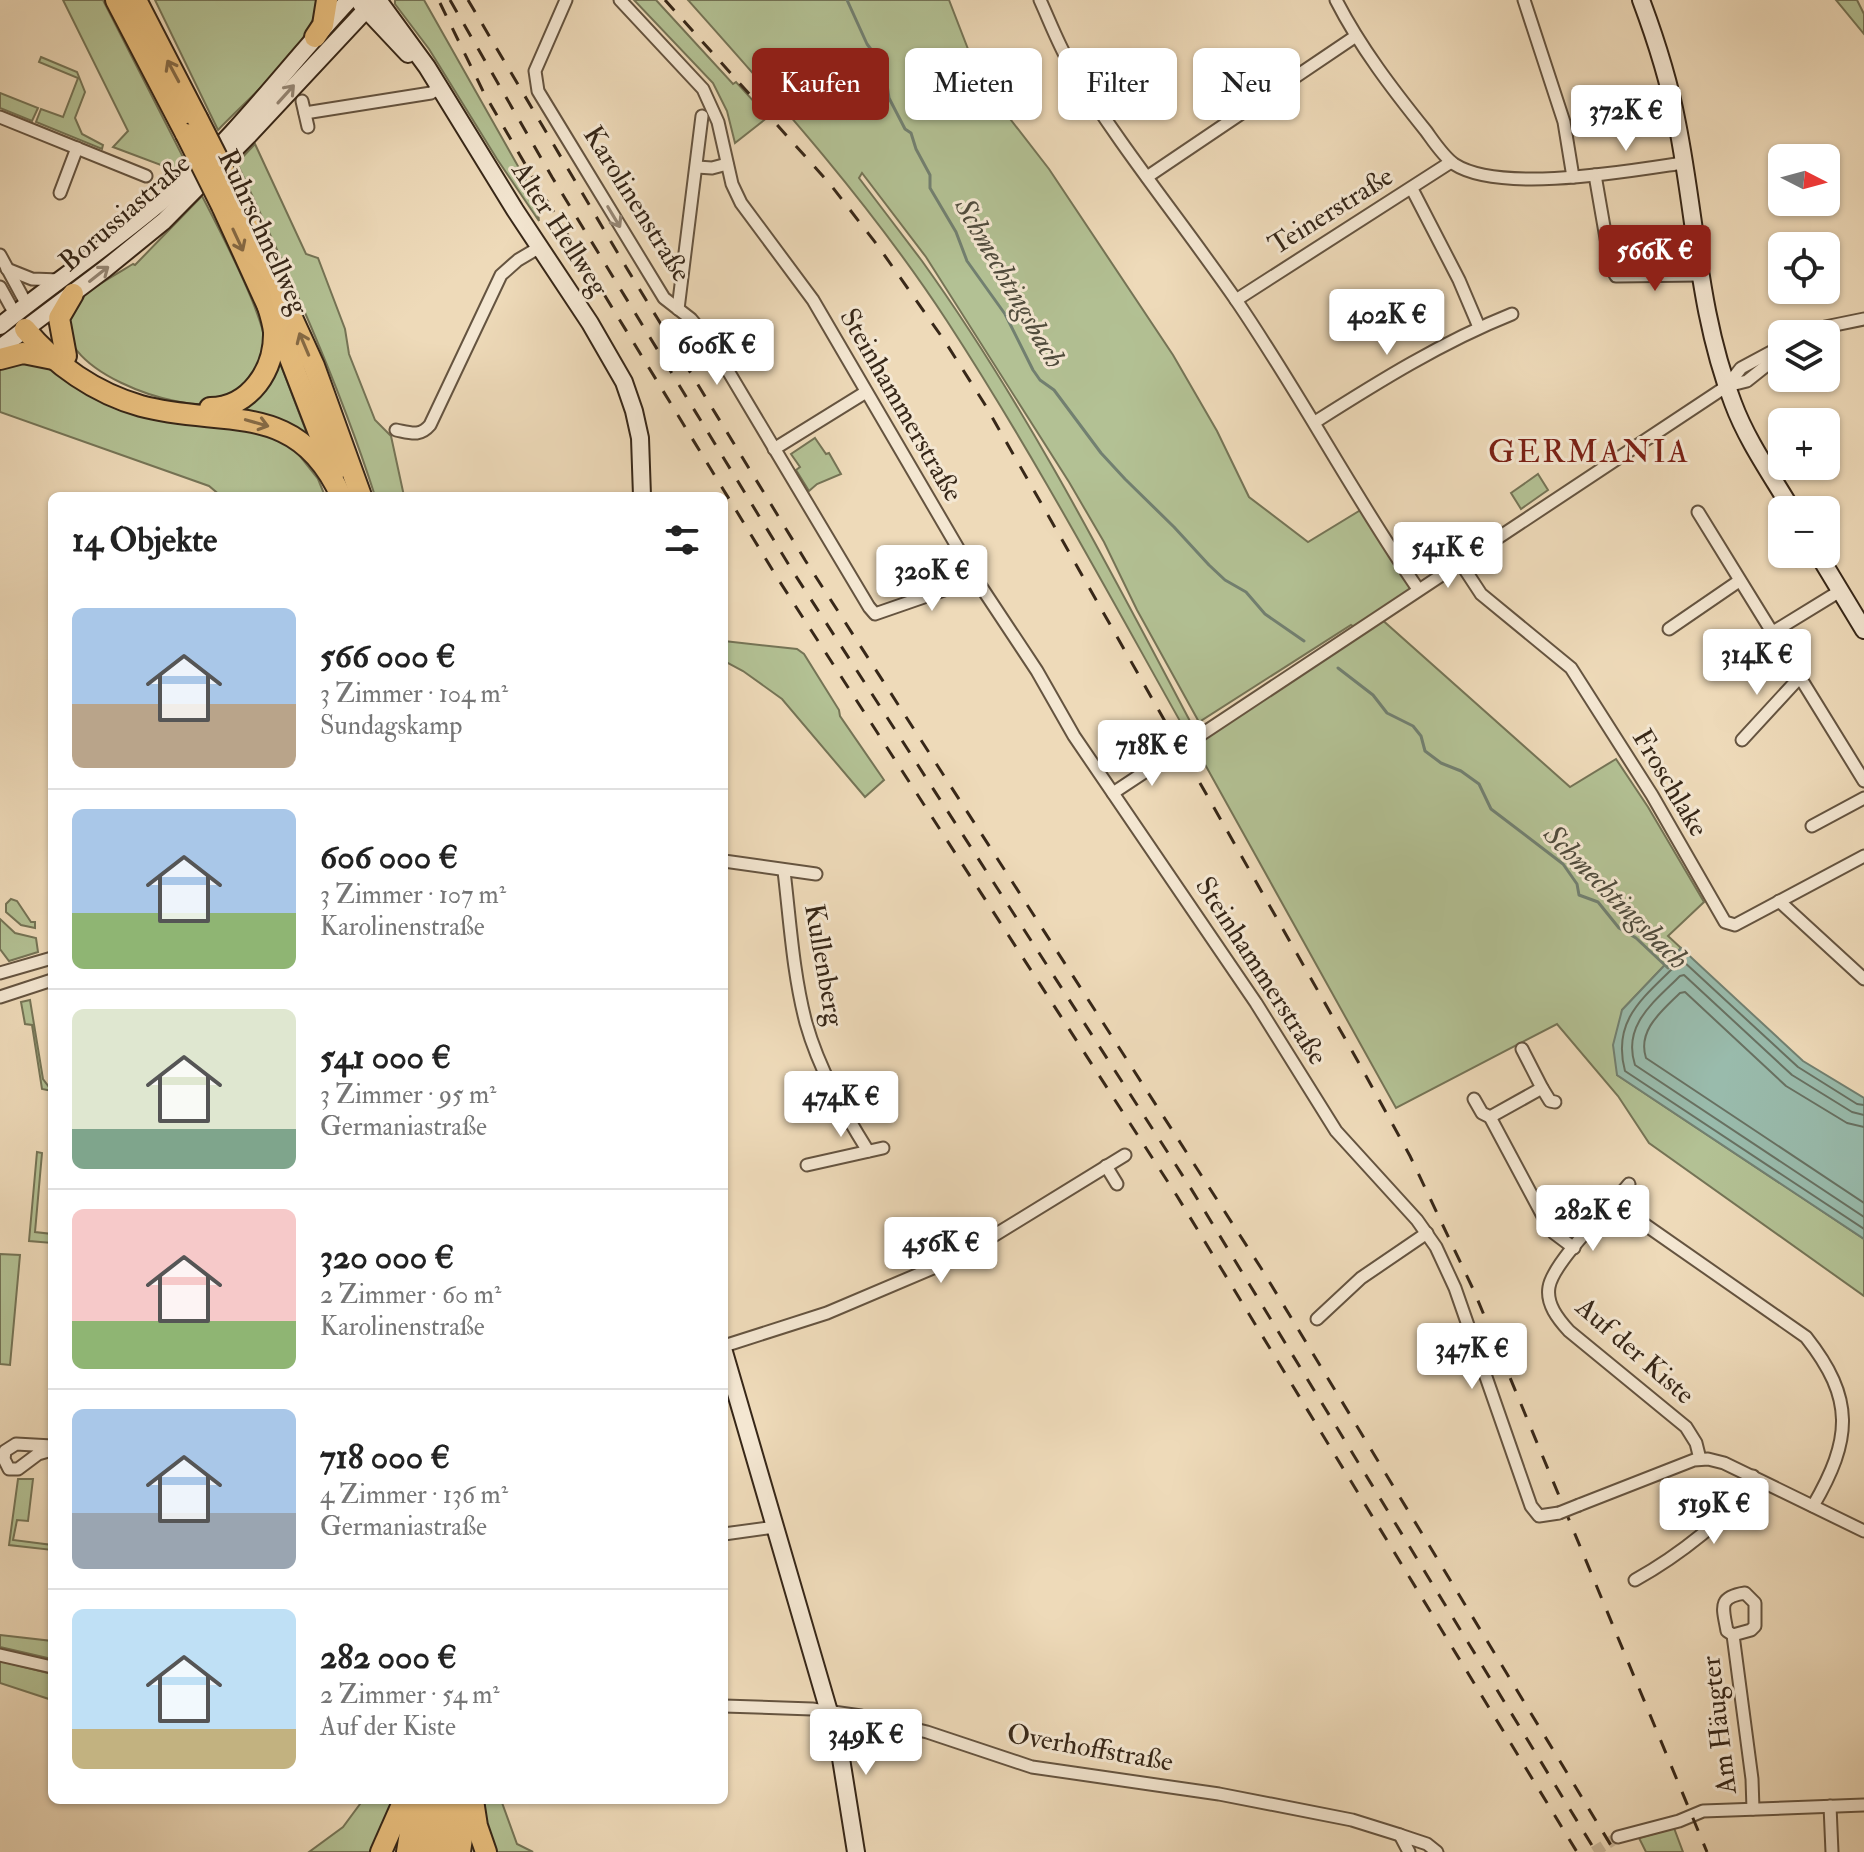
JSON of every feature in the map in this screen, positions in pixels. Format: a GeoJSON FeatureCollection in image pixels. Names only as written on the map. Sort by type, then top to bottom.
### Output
{"type":"FeatureCollection","features":[{"type":"Feature","properties":{"kind":"highway","name":"Ruhrschnellweg"},"geometry":{"type":"LineString","coordinates":[[116,0],[191,126]]}},
{"type":"Feature","properties":{"kind":"highway","name":"Ruhrschnellweg"},"geometry":{"type":"LineString","coordinates":[[138,0],[191,126],[314,366],[360,492]]}},
{"type":"Feature","properties":{"kind":"highway"},"geometry":{"type":"LineString","coordinates":[[315,37],[323,25],[327,0]]}},
{"type":"Feature","properties":{"kind":"highway","name":"Ruhrschnellweg"},"geometry":{"type":"LineString","coordinates":[[228,200],[312,411],[340,492]]}},
{"type":"Feature","properties":{"kind":"highway"},"geometry":{"type":"LineString","coordinates":[[59,357],[59,318],[66,287]]}},
{"type":"Feature","properties":{"kind":"highway"},"geometry":{"type":"LineString","coordinates":[[0,359],[23,353],[59,357],[108,385],[142,399],[192,408],[227,407],[256,386],[269,360],[274,334],[266,300]]}},
{"type":"Feature","properties":{"kind":"highway"},"geometry":{"type":"LineString","coordinates":[[26,317],[59,357],[90,385],[140,406],[242,419],[281,431],[317,458],[339,492]]}},
{"type":"Feature","properties":{"kind":"highway"},"geometry":{"type":"LineString","coordinates":[[381,1852],[402,1804]]}},
{"type":"Feature","properties":{"kind":"highway"},"geometry":{"type":"LineString","coordinates":[[407,1852],[414,1804]]}},
{"type":"Feature","properties":{"kind":"highway"},"geometry":{"type":"LineString","coordinates":[[425,1852],[431,1804]]}},
{"type":"Feature","properties":{"kind":"highway"},"geometry":{"type":"LineString","coordinates":[[443,1852],[449,1804]]}},
{"type":"Feature","properties":{"kind":"highway"},"geometry":{"type":"LineString","coordinates":[[460,1852],[469,1804]]}},
{"type":"Feature","properties":{"kind":"highway"},"geometry":{"type":"LineString","coordinates":[[471,1804],[486,1852]]}},
{"type":"Feature","properties":{"kind":"street","name":"Borussiastraße"},"geometry":{"type":"LineString","coordinates":[[0,348],[26,317],[66,287],[129,228],[177,189],[238,127],[349,0]]}},
{"type":"Feature","properties":{"kind":"street","name":"Karolinenstraße"},"geometry":{"type":"LineString","coordinates":[[566,0],[539,61],[535,77],[538,91],[664,298],[691,319],[712,344],[875,614],[976,579]]}},
{"type":"Feature","properties":{"kind":"street","name":"Steinhammerstraße"},"geometry":{"type":"LineString","coordinates":[[620,0],[703,89],[718,122],[732,184],[741,203],[813,300],[976,579],[1037,671],[1074,736],[1256,1003],[1336,1131],[1427,1233],[1455,1288],[1531,1506],[1539,1516],[1559,1513],[1700,1459]]}},
{"type":"Feature","properties":{"kind":"street"},"geometry":{"type":"LineString","coordinates":[[1040,0],[1070,64],[1236,300],[1315,422],[1364,508],[1418,589]]}},
{"type":"Feature","properties":{"kind":"street"},"geometry":{"type":"LineString","coordinates":[[1336,0],[1356,36],[1408,109],[1451,162],[1480,175],[1509,178],[1573,177],[1683,163]]}},
{"type":"Feature","properties":{"kind":"street"},"geometry":{"type":"LineString","coordinates":[[1524,0],[1564,122],[1573,177]]}},
{"type":"Feature","properties":{"kind":"street"},"geometry":{"type":"LineString","coordinates":[[1641,0],[1665,71],[1683,163],[1704,305],[1727,386],[1749,436],[1784,496]]}},
{"type":"Feature","properties":{"kind":"street","name":"Borussiastraße"},"geometry":{"type":"LineString","coordinates":[[66,287],[131,249],[184,201],[369,2]]}},
{"type":"Feature","properties":{"kind":"street","name":"Alter Hellweg"},"geometry":{"type":"LineString","coordinates":[[369,2],[422,59],[590,323],[624,382],[639,429],[642,492]]}},
{"type":"Feature","properties":{"kind":"street"},"geometry":{"type":"LineString","coordinates":[[1147,177],[1356,36]]}},
{"type":"Feature","properties":{"kind":"street"},"geometry":{"type":"LineString","coordinates":[[308,127],[303,107],[431,93],[439,88]]}},
{"type":"Feature","properties":{"kind":"street"},"geometry":{"type":"LineString","coordinates":[[678,309],[702,116]]}},
{"type":"Feature","properties":{"kind":"street"},"geometry":{"type":"LineString","coordinates":[[0,117],[146,176]]}},
{"type":"Feature","properties":{"kind":"street"},"geometry":{"type":"LineString","coordinates":[[60,193],[77,148]]}},
{"type":"Feature","properties":{"kind":"street","name":"Teinerstraße"},"geometry":{"type":"LineString","coordinates":[[1236,300],[1451,162]]}},
{"type":"Feature","properties":{"kind":"street"},"geometry":{"type":"LineString","coordinates":[[697,167],[712,168],[727,164]]}},
{"type":"Feature","properties":{"kind":"street"},"geometry":{"type":"LineString","coordinates":[[1595,175],[1611,267],[1616,276],[1699,275]]}},
{"type":"Feature","properties":{"kind":"street"},"geometry":{"type":"LineString","coordinates":[[1412,189],[1459,280],[1479,327]]}},
{"type":"Feature","properties":{"kind":"street"},"geometry":{"type":"LineString","coordinates":[[396,430],[417,434],[430,425],[501,275],[540,247]]}},
{"type":"Feature","properties":{"kind":"street"},"geometry":{"type":"LineString","coordinates":[[0,255],[26,317]]}},
{"type":"Feature","properties":{"kind":"street"},"geometry":{"type":"LineString","coordinates":[[7,269],[66,287]]}},
{"type":"Feature","properties":{"kind":"street"},"geometry":{"type":"LineString","coordinates":[[0,287],[26,317]]}},
{"type":"Feature","properties":{"kind":"street"},"geometry":{"type":"LineString","coordinates":[[1315,422],[1422,357],[1479,327],[1512,314]]}},
{"type":"Feature","properties":{"kind":"street","name":"Borussiastraße"},"geometry":{"type":"LineString","coordinates":[[0,326],[26,317]]}},
{"type":"Feature","properties":{"kind":"street"},"geometry":{"type":"LineString","coordinates":[[1840,324],[1864,319]]}},
{"type":"Feature","properties":{"kind":"street"},"geometry":{"type":"LineString","coordinates":[[1113,793],[1727,386],[1741,368],[1768,354]]}},
{"type":"Feature","properties":{"kind":"street"},"geometry":{"type":"LineString","coordinates":[[1727,386],[1747,381],[1768,364]]}},
{"type":"Feature","properties":{"kind":"street"},"geometry":{"type":"LineString","coordinates":[[774,449],[866,392]]}},
{"type":"Feature","properties":{"kind":"street"},"geometry":{"type":"LineString","coordinates":[[1698,512],[1864,781]]}},
{"type":"Feature","properties":{"kind":"street","name":"Froschlake"},"geometry":{"type":"LineString","coordinates":[[1460,562],[1481,594],[1571,668],[1652,795],[1725,922],[1735,925],[1864,856]]}},
{"type":"Feature","properties":{"kind":"street"},"geometry":{"type":"LineString","coordinates":[[1826,568],[1864,630]]}},
{"type":"Feature","properties":{"kind":"street"},"geometry":{"type":"LineString","coordinates":[[1669,629],[1739,581]]}},
{"type":"Feature","properties":{"kind":"street"},"geometry":{"type":"LineString","coordinates":[[1773,632],[1840,591]]}},
{"type":"Feature","properties":{"kind":"street"},"geometry":{"type":"LineString","coordinates":[[1742,740],[1800,677]]}},
{"type":"Feature","properties":{"kind":"street"},"geometry":{"type":"LineString","coordinates":[[1812,826],[1864,798]]}},
{"type":"Feature","properties":{"kind":"street","name":"Kullenberg"},"geometry":{"type":"LineString","coordinates":[[728,862],[816,874]]}},
{"type":"Feature","properties":{"kind":"street","name":"Kullenberg"},"geometry":{"type":"LineString","coordinates":[[784,871],[799,992],[807,1026],[839,1103],[868,1151]]}},
{"type":"Feature","properties":{"kind":"street"},"geometry":{"type":"LineString","coordinates":[[1779,901],[1864,979]]}},
{"type":"Feature","properties":{"kind":"street"},"geometry":{"type":"LineString","coordinates":[[0,989],[4,972],[48,959]]}},
{"type":"Feature","properties":{"kind":"street"},"geometry":{"type":"LineString","coordinates":[[0,997],[48,981]]}},
{"type":"Feature","properties":{"kind":"street"},"geometry":{"type":"LineString","coordinates":[[1522,1049],[1550,1101],[1555,1102]]}},
{"type":"Feature","properties":{"kind":"street"},"geometry":{"type":"LineString","coordinates":[[1490,1117],[1542,1088]]}},
{"type":"Feature","properties":{"kind":"street"},"geometry":{"type":"LineString","coordinates":[[1474,1099],[1482,1113],[1490,1117],[1545,1220],[1554,1233],[1574,1248]]}},
{"type":"Feature","properties":{"kind":"street"},"geometry":{"type":"LineString","coordinates":[[807,1165],[883,1148]]}},
{"type":"Feature","properties":{"kind":"street"},"geometry":{"type":"LineString","coordinates":[[728,1348],[827,1313],[959,1257],[1125,1155]]}},
{"type":"Feature","properties":{"kind":"street"},"geometry":{"type":"LineString","coordinates":[[1106,1166],[1117,1184]]}},
{"type":"Feature","properties":{"kind":"street","name":"Auf der Kiste"},"geometry":{"type":"LineString","coordinates":[[1629,1184],[1560,1264],[1549,1287],[1551,1305],[1569,1331],[1686,1427],[1696,1443],[1700,1459]]}},
{"type":"Feature","properties":{"kind":"street"},"geometry":{"type":"LineString","coordinates":[[1614,1203],[1797,1330],[1824,1360],[1841,1399],[1843,1420],[1840,1448],[1813,1506]]}},
{"type":"Feature","properties":{"kind":"street"},"geometry":{"type":"LineString","coordinates":[[1317,1319],[1361,1278],[1427,1233]]}},
{"type":"Feature","properties":{"kind":"street"},"geometry":{"type":"LineString","coordinates":[[728,1363],[829,1711],[844,1772],[856,1852]]}},
{"type":"Feature","properties":{"kind":"street"},"geometry":{"type":"LineString","coordinates":[[1700,1459],[1724,1463],[1864,1531]]}},
{"type":"Feature","properties":{"kind":"street"},"geometry":{"type":"LineString","coordinates":[[1635,1580],[1653,1570],[1738,1502],[1753,1476]]}},
{"type":"Feature","properties":{"kind":"street"},"geometry":{"type":"LineString","coordinates":[[728,1533],[775,1527]]}},
{"type":"Feature","properties":{"kind":"street","name":"Am Häugter"},"geometry":{"type":"LineString","coordinates":[[1733,1635],[1751,1764],[1753,1809]]}},
{"type":"Feature","properties":{"kind":"street"},"geometry":{"type":"LineString","coordinates":[[0,1655],[48,1666]]}},
{"type":"Feature","properties":{"kind":"street","name":"Overhoffstraße"},"geometry":{"type":"LineString","coordinates":[[728,1706],[829,1711],[893,1723],[1042,1769],[1235,1797],[1352,1820],[1427,1844],[1437,1852]]}},
{"type":"Feature","properties":{"kind":"street"},"geometry":{"type":"LineString","coordinates":[[1618,1837],[1703,1811],[1864,1805]]}},
{"type":"Feature","properties":{"kind":"street"},"geometry":{"type":"LineString","coordinates":[[1830,1806],[1832,1852]]}},
{"type":"Feature","properties":{"kind":"street"},"geometry":{"type":"LineString","coordinates":[[1400,1835],[1409,1852]]}},
{"type":"Feature","properties":{"kind":"shaded area"},"geometry":{"type":"Polygon","coordinates":[[[63,0],[103,0],[186,163],[174,170],[113,147],[128,131],[63,0]]]}},
{"type":"Feature","properties":{"kind":"shaded area"},"geometry":{"type":"Polygon","coordinates":[[[155,0],[319,0],[314,18],[292,53],[218,130],[155,0]]]}},
{"type":"Feature","properties":{"kind":"shaded area"},"geometry":{"type":"Polygon","coordinates":[[[395,0],[424,0],[536,198],[539,221],[429,49],[395,4],[395,0]]]}},
{"type":"Feature","properties":{"kind":"shaded area"},"geometry":{"type":"Polygon","coordinates":[[[634,0],[656,0],[733,84],[736,82],[752,100],[752,120],[764,120],[735,143],[727,111],[713,83],[634,0]]]}},
{"type":"Feature","properties":{"kind":"shaded area"},"geometry":{"type":"Polygon","coordinates":[[[688,0],[949,0],[968,48],[905,48],[905,120],[1011,120],[1049,169],[1173,355],[1217,431],[1249,497],[1308,542],[1364,508],[1418,589],[1379,617],[1570,787],[1616,759],[1704,902],[1668,936],[1681,948],[1622,1010],[1617,1075],[1864,1239],[1864,1296],[1649,1143],[1618,1096],[1557,1024],[1396,1108],[1192,741],[1359,630],[1351,625],[1199,722],[1069,482],[926,257],[862,173],[859,178],[960,316],[1031,430],[1098,547],[1192,725],[1185,730],[1040,472],[947,321],[888,237],[793,120],[889,120],[889,48],[752,48],[752,72],[688,0]]]}},
{"type":"Feature","properties":{"kind":"shaded area"},"geometry":{"type":"Polygon","coordinates":[[[1836,0],[1857,0],[1864,14],[1864,34],[1836,0]]]}},
{"type":"Feature","properties":{"kind":"shaded area"},"geometry":{"type":"Polygon","coordinates":[[[41,57],[77,72],[85,92],[75,118],[82,134],[103,145],[102,149],[36,122],[41,109],[63,117],[78,78],[39,62],[41,57]]]}},
{"type":"Feature","properties":{"kind":"shaded area"},"geometry":{"type":"Polygon","coordinates":[[[0,93],[38,108],[32,121],[0,108],[0,93]]]}},
{"type":"Feature","properties":{"kind":"shaded area"},"geometry":{"type":"Polygon","coordinates":[[[255,144],[306,254],[318,258],[345,329],[349,354],[375,420],[391,436],[403,492],[374,492],[329,369],[237,163],[255,144]]]}},
{"type":"Feature","properties":{"kind":"shaded area"},"geometry":{"type":"Polygon","coordinates":[[[202,196],[259,317],[265,348],[260,366],[250,379],[224,401],[202,404],[177,402],[121,383],[96,368],[77,351],[67,332],[74,305],[98,285],[135,265],[202,196]]]}},
{"type":"Feature","properties":{"kind":"shaded area"},"geometry":{"type":"Polygon","coordinates":[[[275,350],[314,452],[229,412],[275,350]]]}},
{"type":"Feature","properties":{"kind":"shaded area"},"geometry":{"type":"Polygon","coordinates":[[[39,360],[75,380],[267,432],[295,450],[318,479],[323,492],[216,492],[209,486],[0,412],[0,370],[39,360]]]}},
{"type":"Feature","properties":{"kind":"shaded area"},"geometry":{"type":"Polygon","coordinates":[[[815,438],[826,454],[829,453],[841,474],[817,484],[809,491],[796,470],[800,467],[791,454],[815,438]]]}},
{"type":"Feature","properties":{"kind":"shaded area"},"geometry":{"type":"Polygon","coordinates":[[[1538,474],[1548,490],[1521,509],[1511,493],[1538,474]]]}},
{"type":"Feature","properties":{"kind":"shaded area"},"geometry":{"type":"Polygon","coordinates":[[[728,641],[797,649],[804,654],[840,716],[884,780],[865,797],[782,699],[728,663],[728,641]]]}},
{"type":"Feature","properties":{"kind":"shaded area"},"geometry":{"type":"Polygon","coordinates":[[[11,899],[17,901],[31,922],[35,922],[35,928],[21,925],[6,912],[6,904],[11,899]]]}},
{"type":"Feature","properties":{"kind":"shaded area"},"geometry":{"type":"Polygon","coordinates":[[[0,919],[15,933],[36,938],[38,952],[9,961],[0,949],[0,919]]]}},
{"type":"Feature","properties":{"kind":"shaded area"},"geometry":{"type":"Polygon","coordinates":[[[30,1000],[43,1079],[48,1090],[42,1089],[32,1025],[25,1024],[21,1002],[30,1000]]]}},
{"type":"Feature","properties":{"kind":"shaded area"},"geometry":{"type":"Polygon","coordinates":[[[37,1152],[42,1153],[35,1232],[48,1234],[48,1243],[29,1241],[37,1152]]]}},
{"type":"Feature","properties":{"kind":"shaded area"},"geometry":{"type":"Polygon","coordinates":[[[0,1254],[20,1255],[10,1365],[0,1364],[0,1254]]]}},
{"type":"Feature","properties":{"kind":"shaded area"},"geometry":{"type":"Polygon","coordinates":[[[18,1479],[33,1479],[28,1521],[17,1520],[13,1540],[48,1544],[48,1550],[9,1545],[18,1479]]]}},
{"type":"Feature","properties":{"kind":"shaded area"},"geometry":{"type":"Polygon","coordinates":[[[0,1635],[48,1641],[48,1658],[0,1647],[0,1635]]]}},
{"type":"Feature","properties":{"kind":"shaded area"},"geometry":{"type":"Polygon","coordinates":[[[0,1661],[48,1673],[48,1699],[0,1683],[0,1661]]]}},
{"type":"Feature","properties":{"kind":"shaded area"},"geometry":{"type":"Polygon","coordinates":[[[360,1804],[393,1804],[383,1833],[370,1852],[309,1852],[343,1827],[360,1804]]]}},
{"type":"Feature","properties":{"kind":"shaded area"},"geometry":{"type":"Polygon","coordinates":[[[483,1804],[502,1804],[517,1844],[533,1852],[496,1852],[490,1841],[483,1804]]]}},
{"type":"Feature","properties":{"kind":"shaded area"},"geometry":{"type":"Polygon","coordinates":[[[1674,1828],[1683,1852],[1646,1852],[1639,1838],[1674,1828]]]}},
{"type":"Feature","properties":{"kind":"water"},"geometry":{"type":"Polygon","coordinates":[[[1681,948],[1803,1061],[1864,1098],[1864,1239],[1617,1075],[1613,1045],[1622,1010],[1681,948]]]}},
{"type":"Feature","properties":{"kind":"waterway","name":"Schmechtingsbach"},"geometry":{"type":"LineString","coordinates":[[847,0],[867,44],[876,56],[877,68],[886,78],[889,98],[905,129],[911,133],[930,175],[930,188],[956,232],[967,261],[1005,314],[1040,380],[1054,390],[1101,453],[1209,565],[1225,580],[1246,592],[1265,614],[1304,641]]}},
{"type":"Feature","properties":{"kind":"waterway","name":"Schmechtingsbach"},"geometry":{"type":"LineString","coordinates":[[1338,668],[1373,695],[1387,713],[1413,726],[1421,736],[1425,751],[1479,784],[1491,809],[1563,864],[1577,884],[1579,895],[1598,902],[1619,928],[1636,938],[1668,968]]}},
{"type":"Feature","properties":{"kind":"tunnel"},"geometry":{"type":"LineString","coordinates":[[1594,1852],[1618,1837]]}},
{"type":"Feature","properties":{"kind":"railway"},"geometry":{"type":"LineString","coordinates":[[450,0],[552,177],[792,570],[1190,1187],[1596,1852]]}},
{"type":"Feature","properties":{"kind":"railway"},"geometry":{"type":"LineString","coordinates":[[468,0],[805,560],[1261,1268],[1615,1852]]}},
{"type":"Feature","properties":{"kind":"railway"},"geometry":{"type":"LineString","coordinates":[[665,0],[830,184],[944,340],[984,403],[1360,1065],[1410,1156],[1474,1291],[1707,1852]]}},
{"type":"Feature","properties":{"kind":"railway"},"geometry":{"type":"LineString","coordinates":[[440,3],[484,93],[536,183],[725,492]]}},
{"type":"Feature","properties":{"kind":"railway"},"geometry":{"type":"LineString","coordinates":[[728,497],[1177,1196],[1577,1852]]}},
{"type":"Feature","properties":{"kind":"district","name":"GERMANIA"},"geometry":{"type":"Point","coordinates":[1589,452]}}]}
